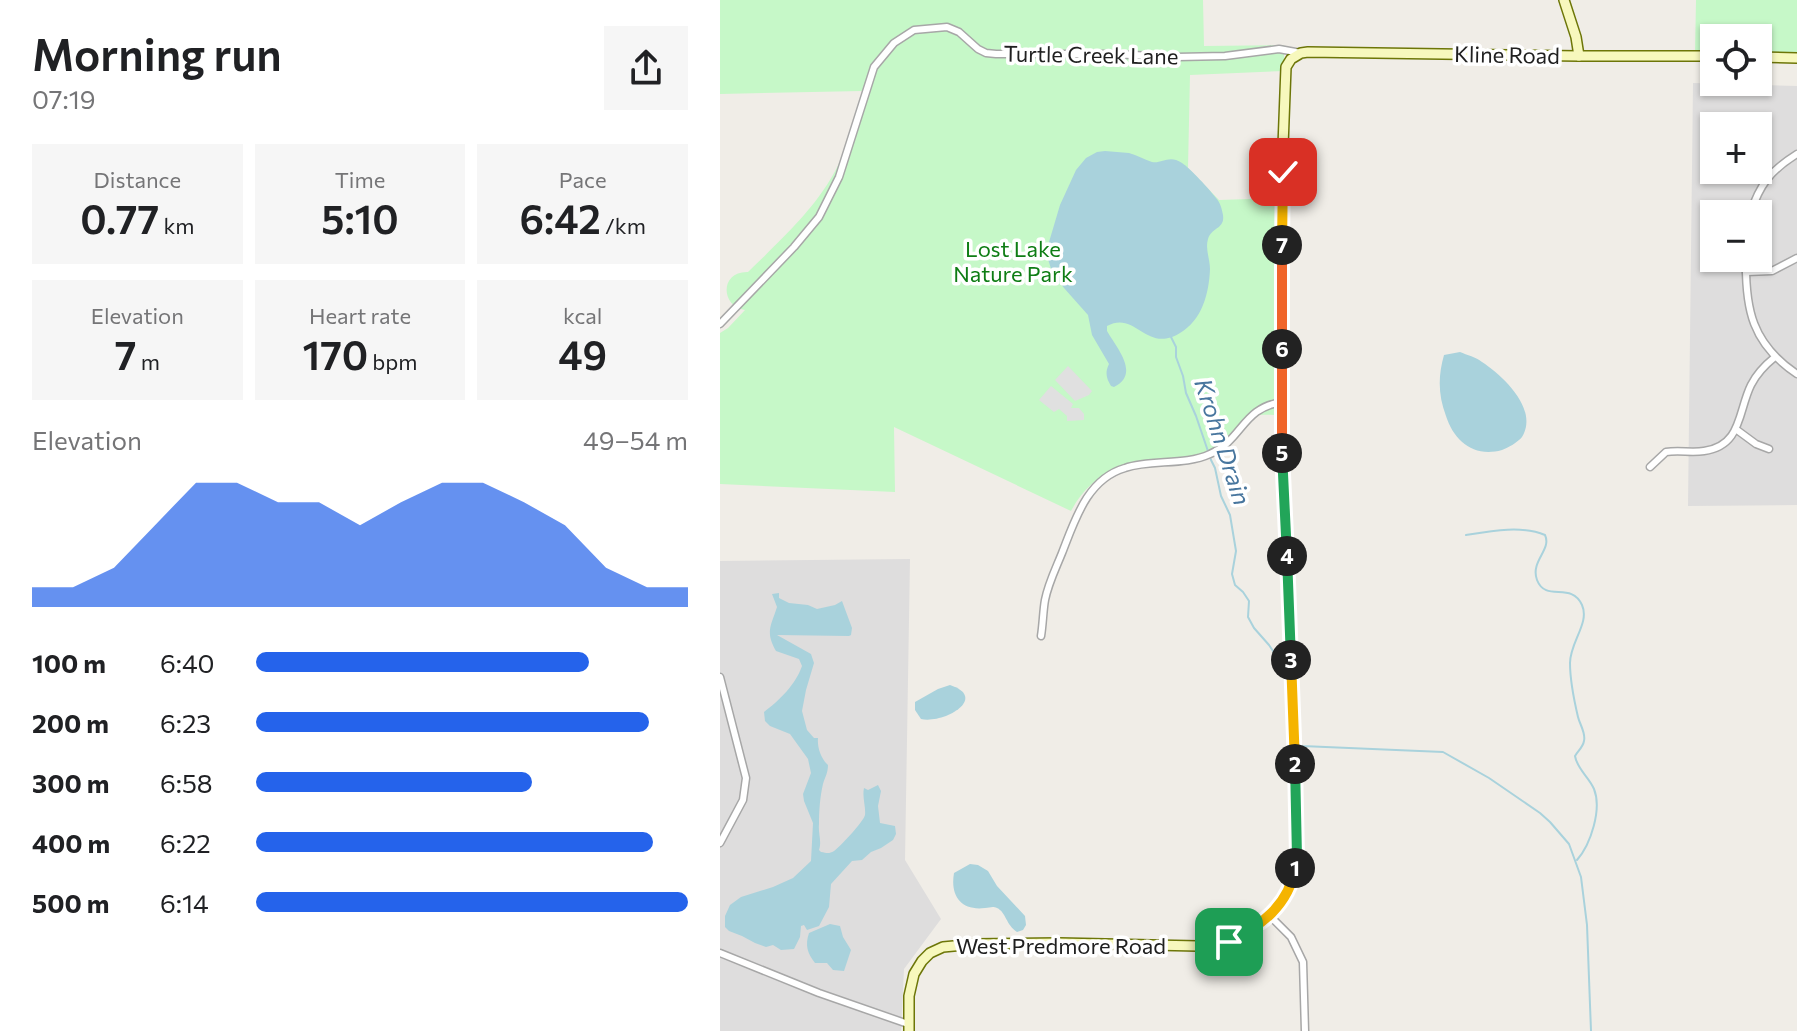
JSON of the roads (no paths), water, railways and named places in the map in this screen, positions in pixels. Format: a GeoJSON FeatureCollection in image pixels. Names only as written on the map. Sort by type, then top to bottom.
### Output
{"type":"FeatureCollection","features":[{"type":"Feature","properties":{"kind":"street"},"geometry":{"type":"LineString","coordinates":[[1564,0],[1579,56]]}},
{"type":"Feature","properties":{"kind":"street","name":"Turtle Creek Lane"},"geometry":{"type":"LineString","coordinates":[[720,324],[819,217],[839,177],[874,67],[894,43],[914,30],[947,27],[959,32],[978,49],[996,54],[1177,57],[1225,56],[1279,49],[1301,53]]}},
{"type":"Feature","properties":{"kind":"street"},"geometry":{"type":"LineString","coordinates":[[1041,636],[1045,600],[1082,504],[1103,479],[1113,472],[1137,465],[1210,454],[1236,435],[1253,413],[1267,404],[1283,402],[1285,73],[1291,59],[1301,53]]}},
{"type":"Feature","properties":{"kind":"street","name":"Kline Road"},"geometry":{"type":"LineString","coordinates":[[1301,53],[1700,56]]}},
{"type":"Feature","properties":{"kind":"street"},"geometry":{"type":"LineString","coordinates":[[1772,57],[1797,58]]}},
{"type":"Feature","properties":{"kind":"street"},"geometry":{"type":"LineString","coordinates":[[1772,173],[1797,154]]}},
{"type":"Feature","properties":{"kind":"street"},"geometry":{"type":"LineString","coordinates":[[1772,271],[1797,258]]}},
{"type":"Feature","properties":{"kind":"street"},"geometry":{"type":"LineString","coordinates":[[1746,272],[1746,297],[1759,338],[1775,357],[1797,374]]}},
{"type":"Feature","properties":{"kind":"street"},"geometry":{"type":"LineString","coordinates":[[1650,467],[1666,452],[1705,451],[1730,439],[1737,430],[1752,382],[1775,357]]}},
{"type":"Feature","properties":{"kind":"street","name":"West Predmore Road"},"geometry":{"type":"LineString","coordinates":[[908,1027],[909,996],[914,974],[930,953],[943,947],[1041,943],[1198,946],[1229,942],[1259,926],[1285,896],[1297,857],[1282,464],[1283,402]]}},
{"type":"Feature","properties":{"kind":"street"},"geometry":{"type":"LineString","coordinates":[[1737,430],[1769,449]]}},
{"type":"Feature","properties":{"kind":"street"},"geometry":{"type":"LineString","coordinates":[[720,677],[746,778],[743,800],[720,843]]}},
{"type":"Feature","properties":{"kind":"street"},"geometry":{"type":"LineString","coordinates":[[1270,916],[1291,937],[1303,962],[1305,1031]]}},
{"type":"Feature","properties":{"kind":"street"},"geometry":{"type":"LineString","coordinates":[[720,953],[908,1027]]}},
{"type":"Feature","properties":{"kind":"water"},"geometry":{"type":"Polygon","coordinates":[[[1105,151],[1129,153],[1152,162],[1177,160],[1213,194],[1223,215],[1222,223],[1208,239],[1210,269],[1206,297],[1199,314],[1188,328],[1168,338],[1158,339],[1126,323],[1107,326],[1126,368],[1122,382],[1114,387],[1108,380],[1109,364],[1092,335],[1088,315],[1052,272],[1048,259],[1049,242],[1060,205],[1076,170],[1086,158],[1105,151]]]}},
{"type":"Feature","properties":{"kind":"water"},"geometry":{"type":"Polygon","coordinates":[[[1460,352],[1480,360],[1500,376],[1522,405],[1526,426],[1522,437],[1507,448],[1492,452],[1474,449],[1460,440],[1450,425],[1441,401],[1441,370],[1444,355],[1460,352]]]}},
{"type":"Feature","properties":{"kind":"water"},"geometry":{"type":"Polygon","coordinates":[[[779,593],[779,598],[789,603],[817,609],[842,601],[852,628],[849,636],[777,635],[811,654],[814,663],[802,711],[807,730],[818,738],[820,753],[828,765],[820,799],[819,850],[832,852],[851,834],[865,815],[864,788],[868,790],[878,785],[881,791],[878,806],[880,823],[895,826],[896,834],[893,840],[862,860],[852,861],[831,884],[829,907],[819,926],[807,930],[804,925],[801,926],[794,949],[781,950],[773,945],[766,947],[755,943],[725,927],[725,916],[730,905],[741,897],[793,878],[811,861],[813,823],[803,794],[811,773],[808,759],[790,734],[765,721],[764,712],[786,692],[802,666],[799,659],[776,651],[771,639],[770,629],[777,607],[772,594],[779,593]]]}},
{"type":"Feature","properties":{"kind":"water"},"geometry":{"type":"Polygon","coordinates":[[[950,685],[961,690],[965,696],[959,709],[941,718],[921,719],[915,710],[915,702],[950,685]]]}},
{"type":"Feature","properties":{"kind":"water"},"geometry":{"type":"Polygon","coordinates":[[[970,864],[988,871],[997,886],[1025,916],[1023,930],[1017,932],[1013,929],[997,908],[969,907],[959,900],[954,889],[954,873],[970,864]]]}},
{"type":"Feature","properties":{"kind":"water"},"geometry":{"type":"Polygon","coordinates":[[[830,924],[840,926],[851,950],[844,971],[833,970],[827,963],[815,963],[809,952],[809,933],[830,924]]]}},
{"type":"Feature","properties":{"kind":"waterway","name":"Krohn Drain"},"geometry":{"type":"LineString","coordinates":[[1171,337],[1186,393],[1230,515],[1236,551],[1232,574],[1235,585],[1249,601],[1248,617],[1279,660],[1286,682]]}},
{"type":"Feature","properties":{"kind":"waterway"},"geometry":{"type":"LineString","coordinates":[[1466,535],[1516,530],[1545,535],[1546,546],[1536,567],[1537,580],[1546,590],[1572,594],[1582,605],[1584,619],[1570,663],[1578,717],[1584,732],[1583,745],[1575,756],[1594,789],[1597,806],[1591,836],[1577,860]]}},
{"type":"Feature","properties":{"kind":"waterway","name":"Krohn Drain"},"geometry":{"type":"LineString","coordinates":[[1297,685],[1299,741],[1302,746],[1443,752],[1489,778],[1540,813],[1569,844],[1581,877],[1587,925],[1591,1031]]}},
{"type":"Feature","properties":{"kind":"park label","name":"Lost Lake Nature Park"},"geometry":{"type":"Point","coordinates":[1013,262]}}]}
